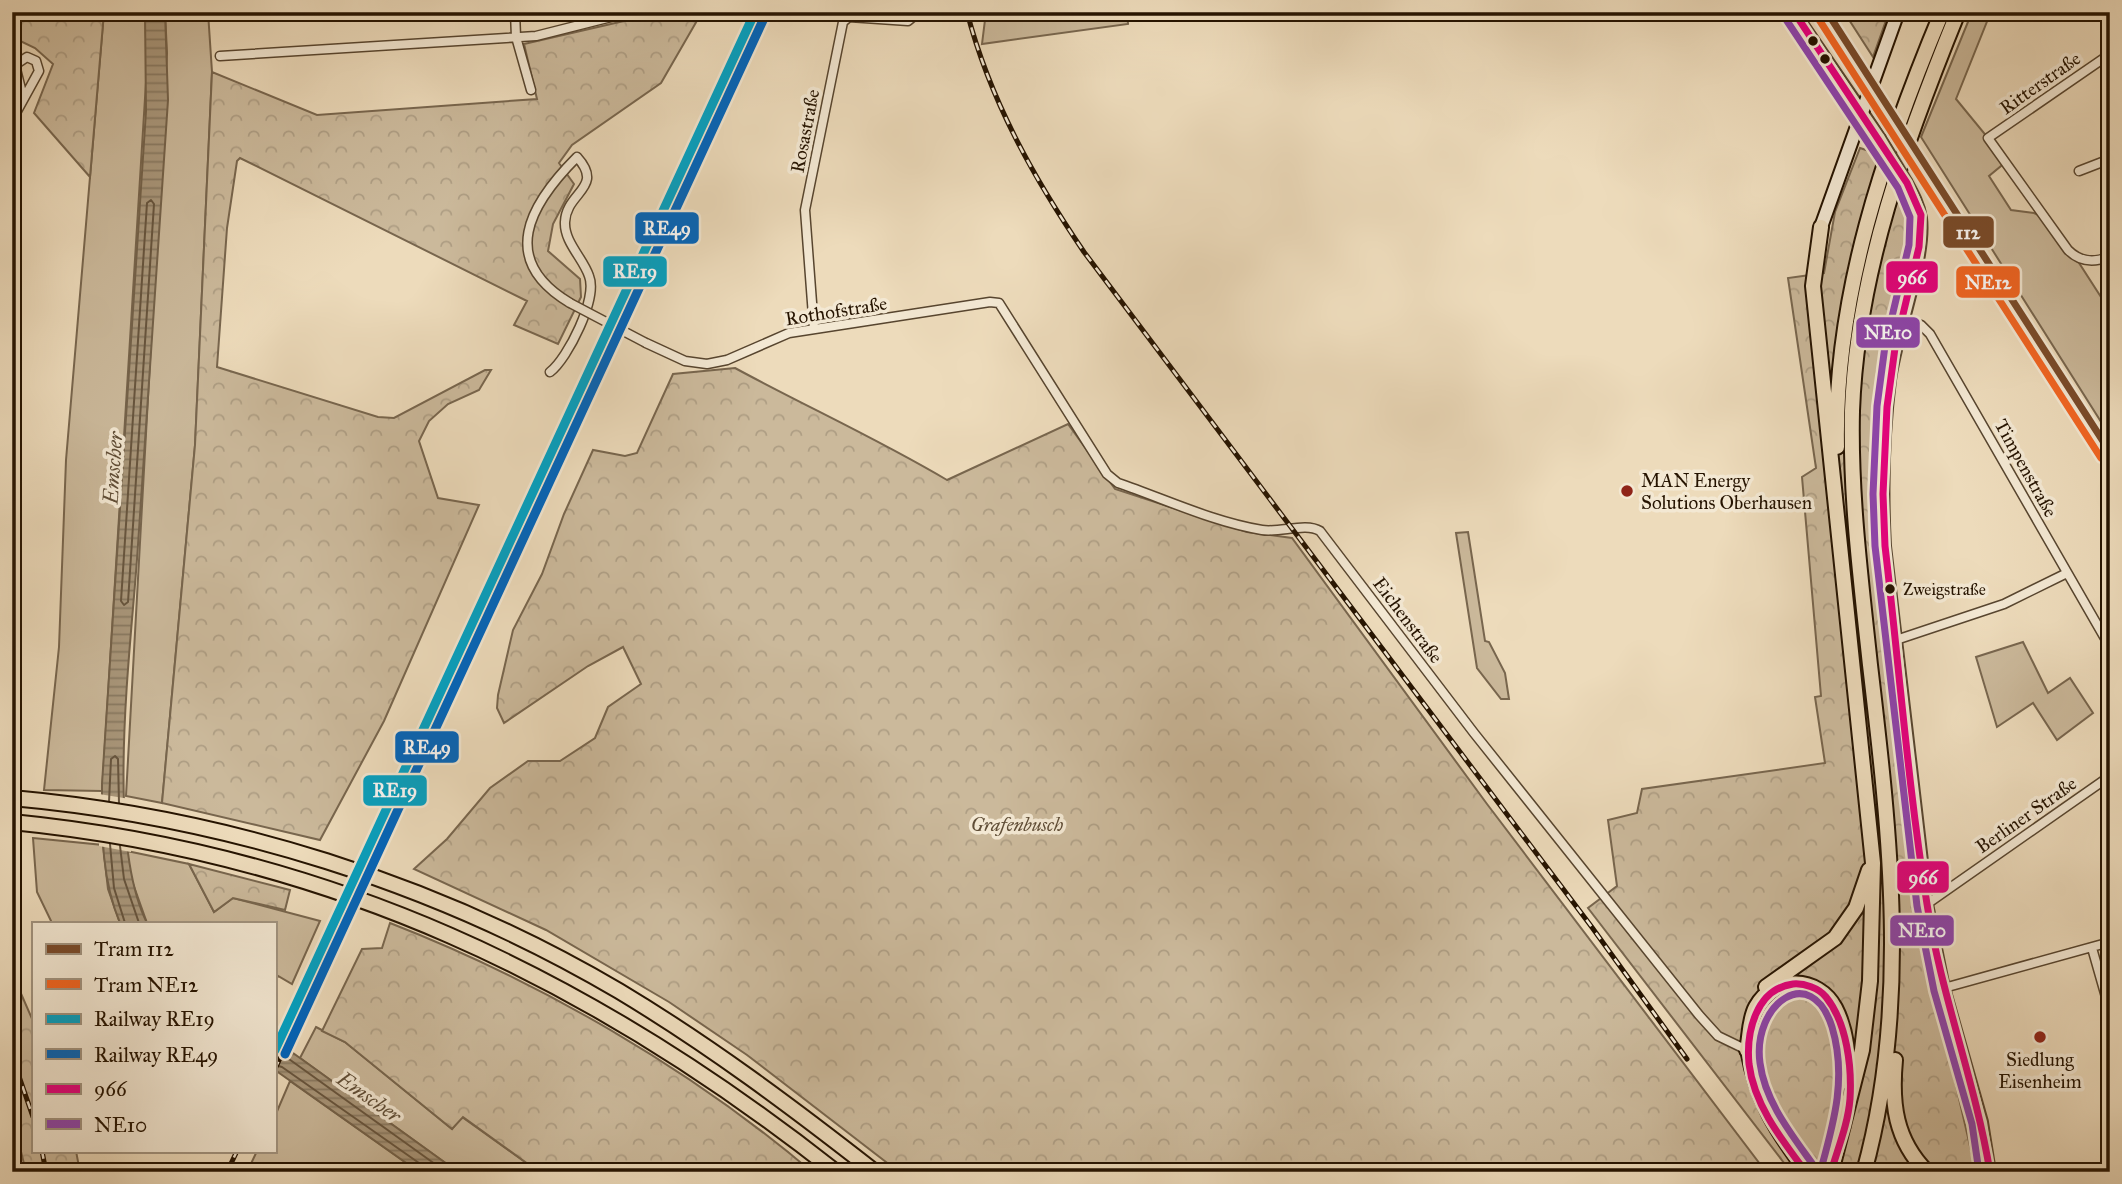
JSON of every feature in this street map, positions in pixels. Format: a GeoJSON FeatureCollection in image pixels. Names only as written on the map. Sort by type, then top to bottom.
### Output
{"type":"FeatureCollection","features":[{"type":"Feature","properties":{"kind":"highway"},"geometry":{"type":"LineString","coordinates":[[1842,547],[1837,418],[1852,282],[1881,175],[1942,12]]}},
{"type":"Feature","properties":{"kind":"highway"},"geometry":{"type":"LineString","coordinates":[[1864,1172],[1883,1082],[1892,987],[1887,820],[1852,477],[1854,377],[1867,286],[1888,203],[1915,122],[1958,12]]}},
{"type":"Feature","properties":{"kind":"highway"},"geometry":{"type":"LineString","coordinates":[[1821,227],[1813,286],[1873,863],[1870,981],[1862,1051],[1831,1172]]}},
{"type":"Feature","properties":{"kind":"highway"},"geometry":{"type":"LineString","coordinates":[[12,798],[109,809],[241,837],[352,870],[441,904],[555,956],[638,1003],[765,1088],[875,1172]]}},
{"type":"Feature","properties":{"kind":"highway"},"geometry":{"type":"LineString","coordinates":[[12,822],[142,839],[237,860],[332,889],[432,926],[533,973],[607,1012],[710,1078],[836,1172]]}},
{"type":"Feature","properties":{"kind":"highway"},"geometry":{"type":"LineString","coordinates":[[1748,1050],[1746,1023],[1753,1001],[1767,986],[1827,946],[1841,931],[1858,902],[1873,863]]}},
{"type":"Feature","properties":{"kind":"highway"},"geometry":{"type":"LineString","coordinates":[[1748,1050],[1753,1014],[1763,998],[1792,982],[1814,987],[1833,1005],[1845,1035],[1849,1103]]}},
{"type":"Feature","properties":{"kind":"highway"},"geometry":{"type":"LineString","coordinates":[[1892,987],[1898,1010],[1894,1109],[1905,1143],[1927,1172]]}},
{"type":"Feature","properties":{"kind":"main road"},"geometry":{"type":"LineString","coordinates":[[1821,227],[1898,12]]}},
{"type":"Feature","properties":{"kind":"main road"},"geometry":{"type":"LineString","coordinates":[[1748,1050],[1753,1081],[1764,1109],[1806,1172]]}},
{"type":"Feature","properties":{"kind":"street"},"geometry":{"type":"LineString","coordinates":[[515,12],[516,37],[531,90]]}},
{"type":"Feature","properties":{"kind":"street"},"geometry":{"type":"LineString","coordinates":[[220,56],[536,36],[631,12]]}},
{"type":"Feature","properties":{"kind":"street","name":"Rosastraße"},"geometry":{"type":"LineString","coordinates":[[814,329],[806,210],[843,22],[849,17],[908,21],[919,12]]}},
{"type":"Feature","properties":{"kind":"street"},"geometry":{"type":"LineString","coordinates":[[1794,12],[1880,138],[1907,183],[1916,199],[1922,229],[1891,377],[1883,463],[1885,546],[1927,904],[1944,988],[1982,1122],[1990,1172]]}},
{"type":"Feature","properties":{"kind":"street","name":"Ritterstraße"},"geometry":{"type":"LineString","coordinates":[[2108,257],[2088,261],[2073,256],[1988,138],[2110,54]]}},
{"type":"Feature","properties":{"kind":"street"},"geometry":{"type":"LineString","coordinates":[[12,116],[23,97],[38,71],[36,61],[27,57],[15,65],[23,97]]}},
{"type":"Feature","properties":{"kind":"street","name":"Rothofstraße"},"geometry":{"type":"LineString","coordinates":[[550,372],[560,363],[568,348],[592,293],[590,277],[565,226],[567,212],[588,178],[587,170],[577,157],[543,198],[532,222],[527,245],[529,261],[537,278],[570,303],[646,343],[685,361],[707,364],[727,360],[778,336],[814,329],[990,302],[999,303]]}},
{"type":"Feature","properties":{"kind":"street"},"geometry":{"type":"LineString","coordinates":[[2079,171],[2110,159]]}},
{"type":"Feature","properties":{"kind":"street","name":"Eichenstraße"},"geometry":{"type":"LineString","coordinates":[[999,303],[1107,474],[1118,483],[1247,528],[1285,531],[1309,527],[1320,531],[1474,733],[1699,1015],[1718,1036],[1748,1050]]}},
{"type":"Feature","properties":{"kind":"street","name":"Timpenstraße"},"geometry":{"type":"LineString","coordinates":[[1902,318],[1920,325],[1930,334],[2110,647]]}},
{"type":"Feature","properties":{"kind":"street"},"geometry":{"type":"LineString","coordinates":[[1896,640],[2004,604],[2067,573]]}},
{"type":"Feature","properties":{"kind":"street","name":"Berliner Straße"},"geometry":{"type":"LineString","coordinates":[[1927,904],[2110,776]]}},
{"type":"Feature","properties":{"kind":"street"},"geometry":{"type":"LineString","coordinates":[[1944,988],[2110,942]]}},
{"type":"Feature","properties":{"kind":"street"},"geometry":{"type":"LineString","coordinates":[[2092,948],[2110,1012]]}},
{"type":"Feature","properties":{"kind":"green space"},"geometry":{"type":"Polygon","coordinates":[[[12,12],[104,12],[90,177],[34,113],[53,64],[35,48],[12,37],[12,12]]]}},
{"type":"Feature","properties":{"kind":"green space"},"geometry":{"type":"Polygon","coordinates":[[[104,12],[145,12],[147,66],[102,791],[44,790],[59,647],[66,460],[104,12]]]}},
{"type":"Feature","properties":{"kind":"green space"},"geometry":{"type":"Polygon","coordinates":[[[165,12],[208,12],[212,72],[195,445],[162,803],[126,796],[167,53],[165,12]]]}},
{"type":"Feature","properties":{"kind":"green space"},"geometry":{"type":"Polygon","coordinates":[[[663,12],[702,12],[661,83],[572,145],[559,163],[574,184],[553,224],[548,251],[580,279],[581,297],[558,344],[514,325],[527,301],[240,158],[237,161],[227,228],[217,367],[378,417],[394,418],[485,370],[491,370],[479,390],[448,404],[429,421],[419,441],[438,498],[479,505],[384,721],[320,840],[162,803],[195,445],[212,72],[317,115],[537,99],[524,44],[663,12]]]}},
{"type":"Feature","properties":{"kind":"green space"},"geometry":{"type":"Polygon","coordinates":[[[986,12],[1127,12],[1128,24],[982,44],[986,12]]]}},
{"type":"Feature","properties":{"kind":"green space"},"geometry":{"type":"Polygon","coordinates":[[[1844,12],[1889,12],[1873,57],[1844,12]]]}},
{"type":"Feature","properties":{"kind":"green space"},"geometry":{"type":"Polygon","coordinates":[[[1972,12],[1989,12],[1988,19],[1956,99],[2007,161],[1989,176],[2011,210],[2034,213],[2052,221],[2110,311],[2110,436],[1921,137],[1972,12]]]}},
{"type":"Feature","properties":{"kind":"green space"},"geometry":{"type":"Polygon","coordinates":[[[1860,148],[1869,151],[1878,159],[1906,205],[1907,245],[1874,434],[1874,535],[1924,947],[1976,1172],[1791,1172],[1588,908],[1617,886],[1608,820],[1637,813],[1642,789],[1825,763],[1815,697],[1821,696],[1802,477],[1816,468],[1788,278],[1824,273],[1835,212],[1860,148]]]}},
{"type":"Feature","properties":{"kind":"green space","name":"Grafenbusch"},"geometry":{"type":"Polygon","coordinates":[[[735,368],[947,480],[1068,424],[1115,489],[1247,532],[1292,538],[1487,804],[1766,1172],[899,1172],[747,1055],[669,1002],[546,930],[414,869],[447,839],[490,788],[528,761],[560,761],[595,738],[608,707],[641,684],[623,647],[588,666],[504,723],[497,708],[513,630],[542,574],[564,514],[593,450],[625,456],[637,453],[673,374],[735,368]]]}},
{"type":"Feature","properties":{"kind":"green space"},"geometry":{"type":"Polygon","coordinates":[[[1468,532],[1485,641],[1489,642],[1505,673],[1509,699],[1501,699],[1477,668],[1456,533],[1468,532]]]}},
{"type":"Feature","properties":{"kind":"green space"},"geometry":{"type":"Polygon","coordinates":[[[2023,642],[2048,693],[2070,678],[2093,713],[2057,740],[2033,703],[1997,727],[1976,657],[2023,642]]]}},
{"type":"Feature","properties":{"kind":"green space"},"geometry":{"type":"Polygon","coordinates":[[[33,838],[103,845],[108,889],[120,922],[52,922],[37,892],[33,838]]]}},
{"type":"Feature","properties":{"kind":"green space"},"geometry":{"type":"Polygon","coordinates":[[[127,851],[189,864],[214,912],[233,898],[320,921],[292,984],[278,976],[276,980],[276,922],[147,922],[131,878],[127,851]]]}},
{"type":"Feature","properties":{"kind":"green space"},"geometry":{"type":"Polygon","coordinates":[[[189,864],[290,890],[285,910],[233,898],[214,912],[189,864]]]}},
{"type":"Feature","properties":{"kind":"green space"},"geometry":{"type":"Polygon","coordinates":[[[390,923],[502,972],[612,1031],[716,1098],[812,1172],[539,1172],[463,1117],[452,1129],[345,1042],[322,1031],[362,949],[382,948],[390,923]]]}},
{"type":"Feature","properties":{"kind":"green space"},"geometry":{"type":"Polygon","coordinates":[[[12,973],[32,1019],[32,1152],[76,1152],[80,1172],[26,1172],[12,1115],[12,973]]]}},
{"type":"Feature","properties":{"kind":"green space"},"geometry":{"type":"Polygon","coordinates":[[[316,1027],[345,1042],[452,1129],[462,1117],[539,1172],[458,1172],[300,1058],[316,1027]]]}},
{"type":"Feature","properties":{"kind":"green space"},"geometry":{"type":"Polygon","coordinates":[[[290,1081],[419,1172],[247,1172],[257,1152],[276,1152],[276,1114],[290,1081]]]}},
{"type":"Feature","properties":{"kind":"water"},"geometry":{"type":"Polygon","coordinates":[[[145,12],[165,12],[168,100],[124,738],[127,841],[134,886],[147,922],[120,922],[106,872],[102,784],[146,111],[145,12]]]}},
{"type":"Feature","properties":{"kind":"water"},"geometry":{"type":"Polygon","coordinates":[[[276,1041],[458,1172],[419,1172],[276,1071],[276,1041]]]}},
{"type":"Feature","properties":{"kind":"pier"},"geometry":{"type":"Polygon","coordinates":[[[99,794],[130,799],[131,852],[99,846],[99,794]]]}},
{"type":"Feature","properties":{"kind":"railway"},"geometry":{"type":"LineString","coordinates":[[967,12],[988,76],[1015,137],[1047,195],[1084,252],[1591,926],[1687,1059]]}},
{"type":"Feature","properties":{"kind":"railway"},"geometry":{"type":"LineString","coordinates":[[276,1067],[292,1032]]}},
{"type":"Feature","properties":{"kind":"railway"},"geometry":{"type":"LineString","coordinates":[[12,1056],[32,1114]]}},
{"type":"Feature","properties":{"kind":"railway"},"geometry":{"type":"LineString","coordinates":[[42,1152],[46,1172]]}},
{"type":"Feature","properties":{"kind":"railway"},"geometry":{"type":"LineString","coordinates":[[227,1172],[237,1152]]}},
{"type":"Feature","properties":{"kind":"tram line","name":"112"},"geometry":{"type":"LineString","coordinates":[[1827,12],[2110,452]]}},
{"type":"Feature","properties":{"kind":"tram line","name":"NE12"},"geometry":{"type":"LineString","coordinates":[[1818,18],[2101,458]]}},
{"type":"Feature","properties":{"kind":"rail line","name":"RE19"},"geometry":{"type":"LineString","coordinates":[[276,1048],[755,12]]}},
{"type":"Feature","properties":{"kind":"rail line","name":"RE49"},"geometry":{"type":"LineString","coordinates":[[285,1054],[765,16]]}},
{"type":"Feature","properties":{"kind":"transit line","name":"966"},"geometry":{"type":"LineString","coordinates":[[1794,12],[1907,183],[1921,215],[1919,247],[1895,348],[1887,407],[1883,494],[1885,546],[1909,770],[1927,904],[1990,1172]]}},
{"type":"Feature","properties":{"kind":"transit line","name":"NE10"},"geometry":{"type":"LineString","coordinates":[[1785,18],[1898,188],[1910,217],[1909,245],[1885,346],[1877,406],[1873,494],[1875,546],[1917,906],[1934,991],[1972,1124],[1979,1172]]}},
{"type":"Feature","properties":{"kind":"transit line","name":"966"},"geometry":{"type":"LineString","coordinates":[[1806,1172],[1763,1108],[1749,1064],[1749,1039],[1762,1003],[1770,994],[1793,984],[1811,987],[1826,997],[1839,1019],[1847,1046],[1850,1073],[1849,1108],[1831,1172]]}},
{"type":"Feature","properties":{"kind":"transit line","name":"NE10"},"geometry":{"type":"LineString","coordinates":[[1814,1166],[1773,1105],[1760,1063],[1760,1042],[1765,1023],[1774,1008],[1785,998],[1798,994],[1811,996],[1823,1007],[1832,1027],[1836,1046],[1839,1082],[1837,1099],[1821,1169]]}},
{"type":"Feature","properties":{"kind":"place","name":"MAN Energy Solutions Oberhausen"},"geometry":{"type":"Point","coordinates":[1627,491]}},
{"type":"Feature","properties":{"kind":"place","name":"Zweigstraße"},"geometry":{"type":"Point","coordinates":[1890,589]}},
{"type":"Feature","properties":{"kind":"place","name":"Siedlung Eisenheim"},"geometry":{"type":"Point","coordinates":[2040,1037]}},
{"type":"Feature","properties":{"kind":"water label","name":"Emscher"},"geometry":{"type":"Point","coordinates":[113,468]}},
{"type":"Feature","properties":{"kind":"water label","name":"Emscher"},"geometry":{"type":"Point","coordinates":[369,1097]}}]}
